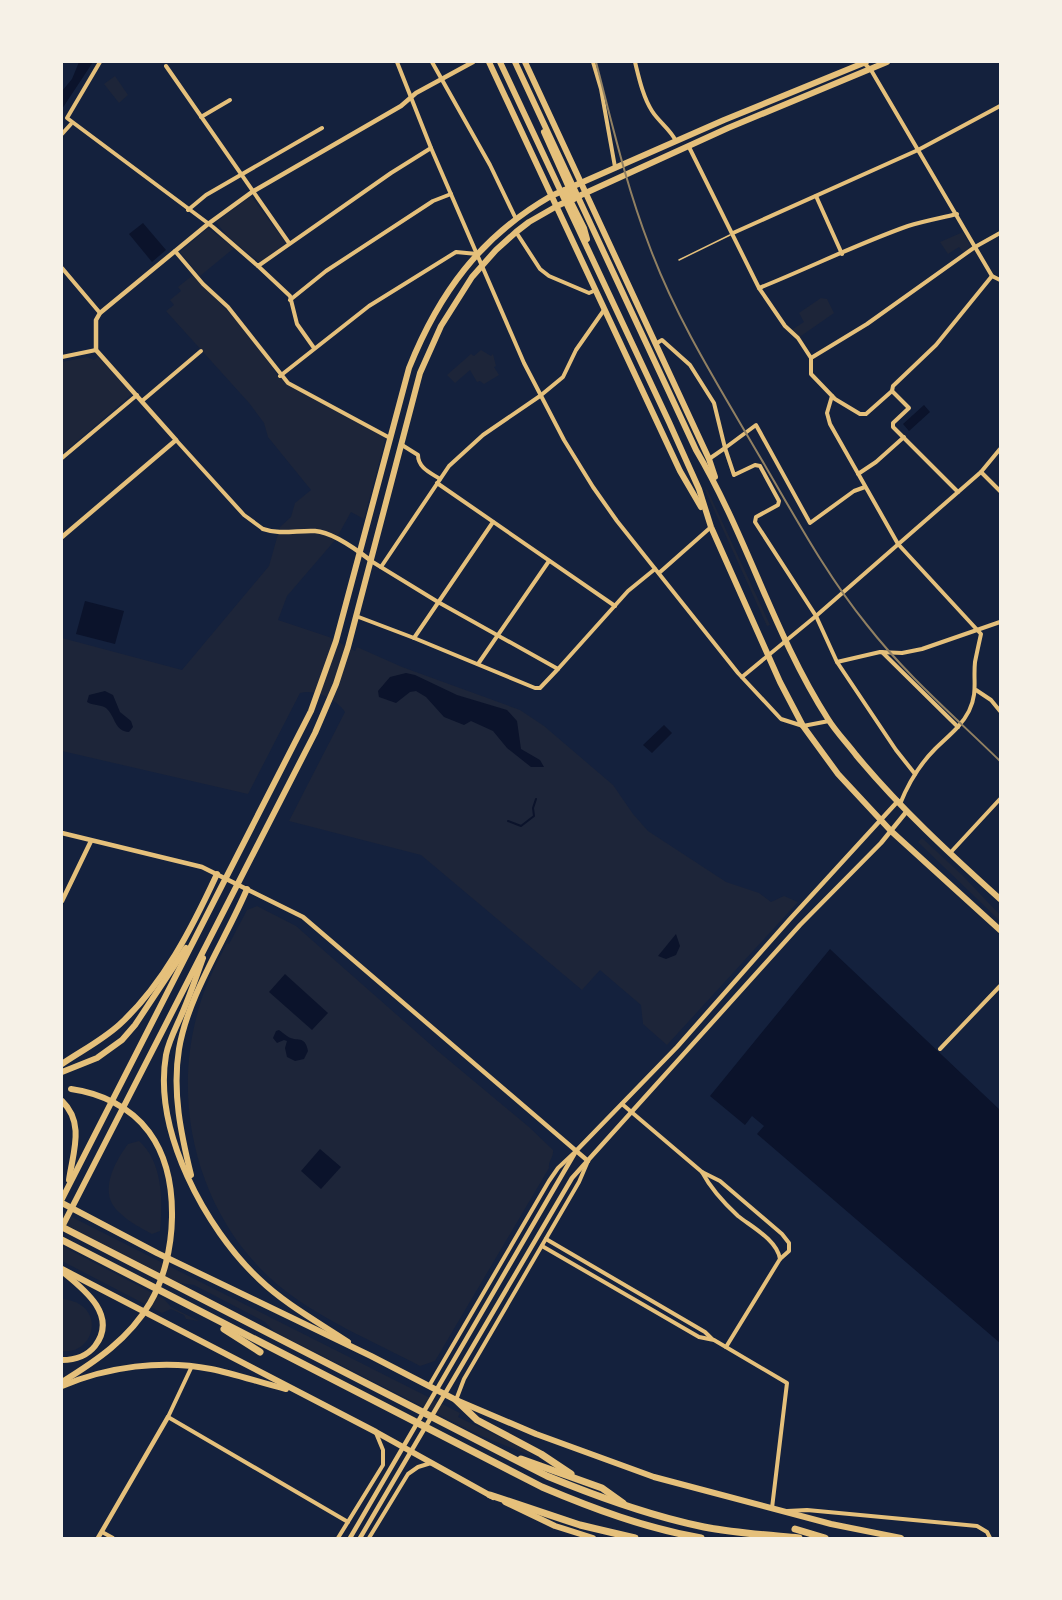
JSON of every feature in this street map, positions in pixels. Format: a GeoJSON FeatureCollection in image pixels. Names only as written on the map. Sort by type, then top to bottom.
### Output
{"type":"FeatureCollection","features":[{"type":"Feature","properties":{"kind":"highway"},"geometry":{"type":"LineString","coordinates":[[62,1227],[547,1476],[599,1497],[705,1527],[799,1539]]}},
{"type":"Feature","properties":{"kind":"highway"},"geometry":{"type":"LineString","coordinates":[[62,1240],[542,1487],[637,1524],[701,1539]]}},
{"type":"Feature","properties":{"kind":"highway"},"geometry":{"type":"LineString","coordinates":[[192,1308],[260,1352]]}},
{"type":"Feature","properties":{"kind":"highway"},"geometry":{"type":"LineString","coordinates":[[456,1400],[477,1420],[541,1454],[575,1478]]}},
{"type":"Feature","properties":{"kind":"highway"},"geometry":{"type":"LineString","coordinates":[[488,1447],[602,1488],[628,1506]]}},
{"type":"Feature","properties":{"kind":"highway"},"geometry":{"type":"LineString","coordinates":[[490,1495],[580,1525],[635,1539]]}},
{"type":"Feature","properties":{"kind":"highway"},"geometry":{"type":"LineString","coordinates":[[795,1529],[825,1539]]}},
{"type":"Feature","properties":{"kind":"main road"},"geometry":{"type":"LineString","coordinates":[[489,62],[680,471],[707,518],[768,655],[803,726],[838,774],[881,821],[1000,930]]}},
{"type":"Feature","properties":{"kind":"main road"},"geometry":{"type":"LineString","coordinates":[[500,62],[699,489],[707,518]]}},
{"type":"Feature","properties":{"kind":"main road"},"geometry":{"type":"LineString","coordinates":[[515,62],[696,450],[717,486],[786,640],[830,721],[899,803],[1000,899]]}},
{"type":"Feature","properties":{"kind":"main road"},"geometry":{"type":"LineString","coordinates":[[525,62],[657,343],[709,459],[717,486]]}},
{"type":"Feature","properties":{"kind":"main road"},"geometry":{"type":"LineString","coordinates":[[864,62],[551,196],[516,219],[478,254],[441,300],[418,344],[409,368],[336,641],[311,711],[62,1201],[157,1253],[371,1356],[456,1400],[536,1434],[654,1476],[831,1524],[901,1539]]}},
{"type":"Feature","properties":{"kind":"main road"},"geometry":{"type":"LineString","coordinates":[[62,1227],[315,732],[336,684],[348,647],[420,373],[441,326],[459,296],[496,249],[516,232],[557,206],[689,146],[887,62]]}},
{"type":"Feature","properties":{"kind":"main road"},"geometry":{"type":"LineString","coordinates":[[531,74],[530,90],[548,146],[584,228],[592,266],[592,281]]}},
{"type":"Feature","properties":{"kind":"main road"},"geometry":{"type":"LineString","coordinates":[[62,1064],[108,1034],[129,1015],[154,986],[176,952],[216,874]]}},
{"type":"Feature","properties":{"kind":"main road"},"geometry":{"type":"LineString","coordinates":[[195,1188],[178,1113],[177,1070],[180,1048],[193,1006],[247,889]]}},
{"type":"Feature","properties":{"kind":"main road"},"geometry":{"type":"LineString","coordinates":[[62,1072],[97,1058],[122,1040],[135,1025],[201,925]]}},
{"type":"Feature","properties":{"kind":"main road"},"geometry":{"type":"LineString","coordinates":[[213,932],[168,1047],[164,1087],[179,1154],[212,1220],[230,1247],[261,1281],[298,1309],[371,1356]]}},
{"type":"Feature","properties":{"kind":"main road"},"geometry":{"type":"LineString","coordinates":[[62,1384],[125,1336],[143,1314],[156,1291],[169,1252],[172,1225],[171,1197],[163,1163],[153,1139],[135,1117],[118,1105],[98,1095],[71,1089]]}},
{"type":"Feature","properties":{"kind":"main road"},"geometry":{"type":"LineString","coordinates":[[62,1101],[75,1124],[76,1141],[68,1186]]}},
{"type":"Feature","properties":{"kind":"main road"},"geometry":{"type":"LineString","coordinates":[[62,1270],[91,1297],[102,1314],[103,1323],[102,1333],[92,1349],[78,1358],[62,1360]]}},
{"type":"Feature","properties":{"kind":"main road"},"geometry":{"type":"LineString","coordinates":[[62,1270],[261,1371],[490,1495],[555,1526],[593,1539]]}},
{"type":"Feature","properties":{"kind":"main road"},"geometry":{"type":"LineString","coordinates":[[62,1384],[110,1371],[152,1365],[192,1366],[226,1372],[295,1391]]}},
{"type":"Feature","properties":{"kind":"street"},"geometry":{"type":"LineString","coordinates":[[100,62],[66,118],[71,124],[125,161],[208,224],[258,266],[290,296],[297,324],[314,348]]}},
{"type":"Feature","properties":{"kind":"street"},"geometry":{"type":"LineString","coordinates":[[397,62],[431,148],[478,254],[481,267],[540,396],[593,487],[742,677],[781,718],[803,726],[830,721]]}},
{"type":"Feature","properties":{"kind":"street"},"geometry":{"type":"LineString","coordinates":[[432,62],[490,165],[516,219]]}},
{"type":"Feature","properties":{"kind":"street"},"geometry":{"type":"LineString","coordinates":[[473,62],[416,93],[401,106],[252,192],[208,224],[100,314],[96,320],[96,350],[244,515],[263,529],[271,532],[321,532],[359,551],[438,602],[558,669]]}},
{"type":"Feature","properties":{"kind":"street"},"geometry":{"type":"LineString","coordinates":[[593,62],[601,89],[615,167]]}},
{"type":"Feature","properties":{"kind":"street"},"geometry":{"type":"LineString","coordinates":[[635,62],[651,110],[676,141]]}},
{"type":"Feature","properties":{"kind":"street"},"geometry":{"type":"LineString","coordinates":[[864,62],[992,276],[1000,280]]}},
{"type":"Feature","properties":{"kind":"street"},"geometry":{"type":"LineString","coordinates":[[166,66],[289,243]]}},
{"type":"Feature","properties":{"kind":"street"},"geometry":{"type":"LineString","coordinates":[[201,117],[230,100]]}},
{"type":"Feature","properties":{"kind":"street"},"geometry":{"type":"LineString","coordinates":[[733,233],[918,150],[1000,106]]}},
{"type":"Feature","properties":{"kind":"street"},"geometry":{"type":"LineString","coordinates":[[62,134],[71,124]]}},
{"type":"Feature","properties":{"kind":"street"},"geometry":{"type":"LineString","coordinates":[[188,210],[206,195],[322,128]]}},
{"type":"Feature","properties":{"kind":"street"},"geometry":{"type":"LineString","coordinates":[[689,146],[759,288],[785,326],[798,338],[810,358],[812,374],[832,396],[844,406],[860,414],[866,414],[936,345],[992,276]]}},
{"type":"Feature","properties":{"kind":"street"},"geometry":{"type":"LineString","coordinates":[[258,266],[391,173],[431,148]]}},
{"type":"Feature","properties":{"kind":"street"},"geometry":{"type":"LineString","coordinates":[[290,300],[326,271],[433,201],[451,194]]}},
{"type":"Feature","properties":{"kind":"street"},"geometry":{"type":"LineString","coordinates":[[816,196],[842,254]]}},
{"type":"Feature","properties":{"kind":"street"},"geometry":{"type":"LineString","coordinates":[[759,288],[910,225],[957,214]]}},
{"type":"Feature","properties":{"kind":"street"},"geometry":{"type":"LineString","coordinates":[[516,232],[534,262],[549,276],[589,293],[596,290]]}},
{"type":"Feature","properties":{"kind":"street"},"geometry":{"type":"LineString","coordinates":[[810,358],[875,318],[975,247],[1000,233]]}},
{"type":"Feature","properties":{"kind":"street"},"geometry":{"type":"LineString","coordinates":[[175,251],[203,284],[228,307],[280,376],[288,383],[391,438]]}},
{"type":"Feature","properties":{"kind":"street"},"geometry":{"type":"LineString","coordinates":[[280,376],[369,306],[456,252],[478,254]]}},
{"type":"Feature","properties":{"kind":"street"},"geometry":{"type":"LineString","coordinates":[[62,268],[100,314]]}},
{"type":"Feature","properties":{"kind":"street"},"geometry":{"type":"LineString","coordinates":[[381,567],[449,466],[483,435],[563,378],[576,350],[605,309]]}},
{"type":"Feature","properties":{"kind":"street"},"geometry":{"type":"LineString","coordinates":[[657,343],[663,340],[690,365],[714,403],[734,475],[755,465],[760,466],[779,500],[778,504],[756,517],[756,522],[816,616],[837,662],[896,750],[915,774]]}},
{"type":"Feature","properties":{"kind":"street"},"geometry":{"type":"LineString","coordinates":[[62,357],[96,350]]}},
{"type":"Feature","properties":{"kind":"street"},"geometry":{"type":"LineString","coordinates":[[142,401],[201,351]]}},
{"type":"Feature","properties":{"kind":"street"},"geometry":{"type":"LineString","coordinates":[[892,390],[908,407],[893,423],[893,427],[958,492]]}},
{"type":"Feature","properties":{"kind":"street"},"geometry":{"type":"LineString","coordinates":[[62,458],[137,395]]}},
{"type":"Feature","properties":{"kind":"street"},"geometry":{"type":"LineString","coordinates":[[429,1386],[558,1168],[677,1047],[790,919],[899,803],[915,774],[969,712],[976,690],[975,663],[981,634],[898,544],[828,420],[827,413],[832,396]]}},
{"type":"Feature","properties":{"kind":"street"},"geometry":{"type":"LineString","coordinates":[[709,459],[756,425],[810,523],[846,496],[865,487]]}},
{"type":"Feature","properties":{"kind":"street"},"geometry":{"type":"LineString","coordinates":[[858,474],[876,462],[903,437]]}},
{"type":"Feature","properties":{"kind":"street"},"geometry":{"type":"LineString","coordinates":[[62,537],[176,440]]}},
{"type":"Feature","properties":{"kind":"street"},"geometry":{"type":"LineString","coordinates":[[402,445],[418,455],[422,467],[493,522],[615,606]]}},
{"type":"Feature","properties":{"kind":"street"},"geometry":{"type":"LineString","coordinates":[[742,677],[816,616],[981,472],[1000,449]]}},
{"type":"Feature","properties":{"kind":"street"},"geometry":{"type":"LineString","coordinates":[[981,472],[1000,491]]}},
{"type":"Feature","properties":{"kind":"street"},"geometry":{"type":"LineString","coordinates":[[414,638],[493,522]]}},
{"type":"Feature","properties":{"kind":"street"},"geometry":{"type":"LineString","coordinates":[[355,616],[535,688],[540,688],[628,591],[657,571],[711,527]]}},
{"type":"Feature","properties":{"kind":"street"},"geometry":{"type":"LineString","coordinates":[[477,664],[549,561]]}},
{"type":"Feature","properties":{"kind":"street"},"geometry":{"type":"LineString","coordinates":[[837,662],[882,652],[902,653],[922,649],[1000,622]]}},
{"type":"Feature","properties":{"kind":"street"},"geometry":{"type":"LineString","coordinates":[[882,652],[958,727]]}},
{"type":"Feature","properties":{"kind":"street"},"geometry":{"type":"LineString","coordinates":[[976,690],[992,701],[1000,711]]}},
{"type":"Feature","properties":{"kind":"street"},"geometry":{"type":"LineString","coordinates":[[951,852],[1000,799]]}},
{"type":"Feature","properties":{"kind":"street"},"geometry":{"type":"LineString","coordinates":[[360,1539],[572,1178],[800,925],[860,865],[907,811]]}},
{"type":"Feature","properties":{"kind":"street"},"geometry":{"type":"LineString","coordinates":[[62,833],[202,867],[303,917],[588,1161]]}},
{"type":"Feature","properties":{"kind":"street"},"geometry":{"type":"LineString","coordinates":[[62,901],[91,841]]}},
{"type":"Feature","properties":{"kind":"street"},"geometry":{"type":"LineString","coordinates":[[940,1049],[1000,986]]}},
{"type":"Feature","properties":{"kind":"street"},"geometry":{"type":"LineString","coordinates":[[622,1104],[702,1172],[720,1181],[786,1238],[790,1247],[780,1259],[726,1347]]}},
{"type":"Feature","properties":{"kind":"street"},"geometry":{"type":"LineString","coordinates":[[350,1539],[576,1151]]}},
{"type":"Feature","properties":{"kind":"street"},"geometry":{"type":"LineString","coordinates":[[456,1400],[464,1379],[579,1182],[588,1161]]}},
{"type":"Feature","properties":{"kind":"street"},"geometry":{"type":"LineString","coordinates":[[702,1172],[710,1186],[725,1203],[776,1247],[780,1259]]}},
{"type":"Feature","properties":{"kind":"street"},"geometry":{"type":"LineString","coordinates":[[546,1239],[787,1383],[772,1508]]}},
{"type":"Feature","properties":{"kind":"street"},"geometry":{"type":"LineString","coordinates":[[542,1246],[699,1336],[714,1340]]}},
{"type":"Feature","properties":{"kind":"street"},"geometry":{"type":"LineString","coordinates":[[98,1539],[168,1417],[192,1366]]}},
{"type":"Feature","properties":{"kind":"street"},"geometry":{"type":"LineString","coordinates":[[168,1417],[348,1521]]}},
{"type":"Feature","properties":{"kind":"street"},"geometry":{"type":"LineString","coordinates":[[338,1539],[383,1465],[383,1450],[376,1432]]}},
{"type":"Feature","properties":{"kind":"street"},"geometry":{"type":"LineString","coordinates":[[369,1539],[408,1474],[431,1462]]}},
{"type":"Feature","properties":{"kind":"street"},"geometry":{"type":"LineString","coordinates":[[782,1511],[807,1510],[977,1526],[987,1532],[990,1539]]}},
{"type":"Feature","properties":{"kind":"street"},"geometry":{"type":"LineString","coordinates":[[102,1532],[113,1539]]}},
{"type":"Feature","properties":{"kind":"lane"},"geometry":{"type":"LineString","coordinates":[[680,260],[733,233]]}},
{"type":"Feature","properties":{"kind":"shaded area"},"geometry":{"type":"Polygon","coordinates":[[[79,62],[93,62],[62,109],[62,91],[72,79],[79,62]]]}},
{"type":"Feature","properties":{"kind":"shaded area"},"geometry":{"type":"Polygon","coordinates":[[[115,76],[128,95],[119,103],[104,84],[115,76]]]}},
{"type":"Feature","properties":{"kind":"shaded area"},"geometry":{"type":"Polygon","coordinates":[[[251,196],[286,243],[260,263],[227,236],[216,222],[251,196]]]}},
{"type":"Feature","properties":{"kind":"shaded area"},"geometry":{"type":"Polygon","coordinates":[[[143,223],[166,250],[152,262],[129,234],[143,223]]]}},
{"type":"Feature","properties":{"kind":"shaded area"},"geometry":{"type":"Polygon","coordinates":[[[208,228],[234,248],[200,276],[180,252],[208,228]]]}},
{"type":"Feature","properties":{"kind":"shaded area"},"geometry":{"type":"Polygon","coordinates":[[[963,232],[971,247],[964,253],[959,247],[948,254],[940,242],[963,232]]]}},
{"type":"Feature","properties":{"kind":"shaded area"},"geometry":{"type":"Polygon","coordinates":[[[193,275],[244,328],[279,377],[386,437],[364,519],[351,512],[336,539],[287,596],[278,620],[329,637],[355,651],[357,647],[402,667],[520,710],[544,726],[613,785],[648,831],[726,882],[759,893],[771,902],[784,896],[798,902],[667,1045],[643,1024],[641,1005],[600,970],[582,990],[421,855],[289,821],[345,712],[325,696],[313,692],[300,693],[248,794],[62,751],[62,638],[182,670],[269,566],[280,527],[291,517],[295,503],[311,490],[268,437],[264,423],[250,404],[166,311],[174,305],[170,300],[181,291],[178,287],[193,275]]]}},
{"type":"Feature","properties":{"kind":"shaded area"},"geometry":{"type":"Polygon","coordinates":[[[821,298],[827,299],[834,313],[798,338],[790,331],[804,322],[799,313],[821,298]]]}},
{"type":"Feature","properties":{"kind":"shaded area"},"geometry":{"type":"Polygon","coordinates":[[[481,350],[491,356],[493,354],[496,366],[494,367],[499,375],[484,384],[477,382],[470,370],[455,383],[447,375],[471,354],[474,356],[481,350]]]}},
{"type":"Feature","properties":{"kind":"shaded area"},"geometry":{"type":"Polygon","coordinates":[[[87,357],[94,360],[98,357],[132,394],[62,454],[62,362],[87,357]]]}},
{"type":"Feature","properties":{"kind":"shaded area"},"geometry":{"type":"Polygon","coordinates":[[[924,405],[930,412],[909,431],[903,424],[924,405]]]}},
{"type":"Feature","properties":{"kind":"shaded area"},"geometry":{"type":"Polygon","coordinates":[[[707,489],[770,625],[767,626],[705,490],[707,489]]]}},
{"type":"Feature","properties":{"kind":"shaded area"},"geometry":{"type":"Polygon","coordinates":[[[85,601],[124,611],[115,644],[76,634],[85,601]]]}},
{"type":"Feature","properties":{"kind":"shaded area"},"geometry":{"type":"Polygon","coordinates":[[[406,673],[457,695],[507,710],[517,721],[521,749],[540,760],[544,767],[531,767],[507,748],[493,731],[471,721],[464,725],[444,717],[426,697],[416,691],[410,692],[396,703],[379,697],[378,691],[390,677],[406,673]]]}},
{"type":"Feature","properties":{"kind":"shaded area"},"geometry":{"type":"Polygon","coordinates":[[[105,691],[113,695],[120,712],[131,721],[133,727],[129,732],[120,729],[106,708],[87,702],[89,695],[105,691]]]}},
{"type":"Feature","properties":{"kind":"shaded area"},"geometry":{"type":"Polygon","coordinates":[[[664,725],[672,733],[652,753],[643,745],[664,725]]]}},
{"type":"Feature","properties":{"kind":"shaded area"},"geometry":{"type":"Polygon","coordinates":[[[922,838],[1000,915],[1000,921],[918,842],[922,838]]]}},
{"type":"Feature","properties":{"kind":"shaded area"},"geometry":{"type":"Polygon","coordinates":[[[257,906],[296,926],[553,1150],[549,1168],[435,1361],[420,1366],[347,1329],[294,1297],[251,1259],[229,1229],[212,1196],[199,1161],[191,1125],[188,1088],[190,1051],[197,1015],[214,969],[247,910],[257,906]]]}},
{"type":"Feature","properties":{"kind":"shaded area"},"geometry":{"type":"Polygon","coordinates":[[[676,934],[680,946],[676,955],[666,959],[658,956],[676,934]]]}},
{"type":"Feature","properties":{"kind":"shaded area"},"geometry":{"type":"Polygon","coordinates":[[[830,949],[1000,1110],[1000,1343],[757,1134],[764,1126],[752,1116],[745,1125],[710,1096],[830,949]]]}},
{"type":"Feature","properties":{"kind":"shaded area"},"geometry":{"type":"Polygon","coordinates":[[[285,974],[328,1013],[312,1030],[269,992],[285,974]]]}},
{"type":"Feature","properties":{"kind":"shaded area"},"geometry":{"type":"Polygon","coordinates":[[[279,1030],[291,1038],[305,1042],[308,1051],[304,1059],[295,1061],[287,1057],[285,1048],[287,1041],[277,1043],[273,1038],[279,1030]]]}},
{"type":"Feature","properties":{"kind":"shaded area"},"geometry":{"type":"Polygon","coordinates":[[[139,1141],[153,1160],[160,1183],[160,1231],[152,1234],[124,1216],[113,1205],[110,1197],[110,1178],[113,1169],[128,1144],[139,1141]]]}},
{"type":"Feature","properties":{"kind":"shaded area"},"geometry":{"type":"Polygon","coordinates":[[[320,1149],[341,1167],[321,1189],[301,1171],[320,1149]]]}},
{"type":"Feature","properties":{"kind":"shaded area"},"geometry":{"type":"Polygon","coordinates":[[[62,1212],[460,1413],[458,1417],[527,1450],[534,1457],[479,1435],[275,1332],[265,1322],[194,1285],[179,1283],[62,1223],[62,1212]]]}},
{"type":"Feature","properties":{"kind":"shaded area"},"geometry":{"type":"Polygon","coordinates":[[[62,1246],[164,1299],[171,1307],[199,1321],[186,1319],[184,1315],[171,1309],[162,1313],[62,1261],[62,1246]]]}},
{"type":"Feature","properties":{"kind":"shaded area"},"geometry":{"type":"Polygon","coordinates":[[[62,1299],[86,1309],[91,1318],[92,1328],[89,1337],[83,1345],[74,1350],[62,1351],[62,1299]]]}},
{"type":"Feature","properties":{"kind":"waterway"},"geometry":{"type":"LineString","coordinates":[[508,821],[521,826],[534,816],[533,808],[536,799]]}},
{"type":"Feature","properties":{"kind":"railway"},"geometry":{"type":"LineString","coordinates":[[596,62],[626,177],[649,245],[674,303],[719,387],[814,549],[853,607],[914,678],[1000,761]]}}]}
